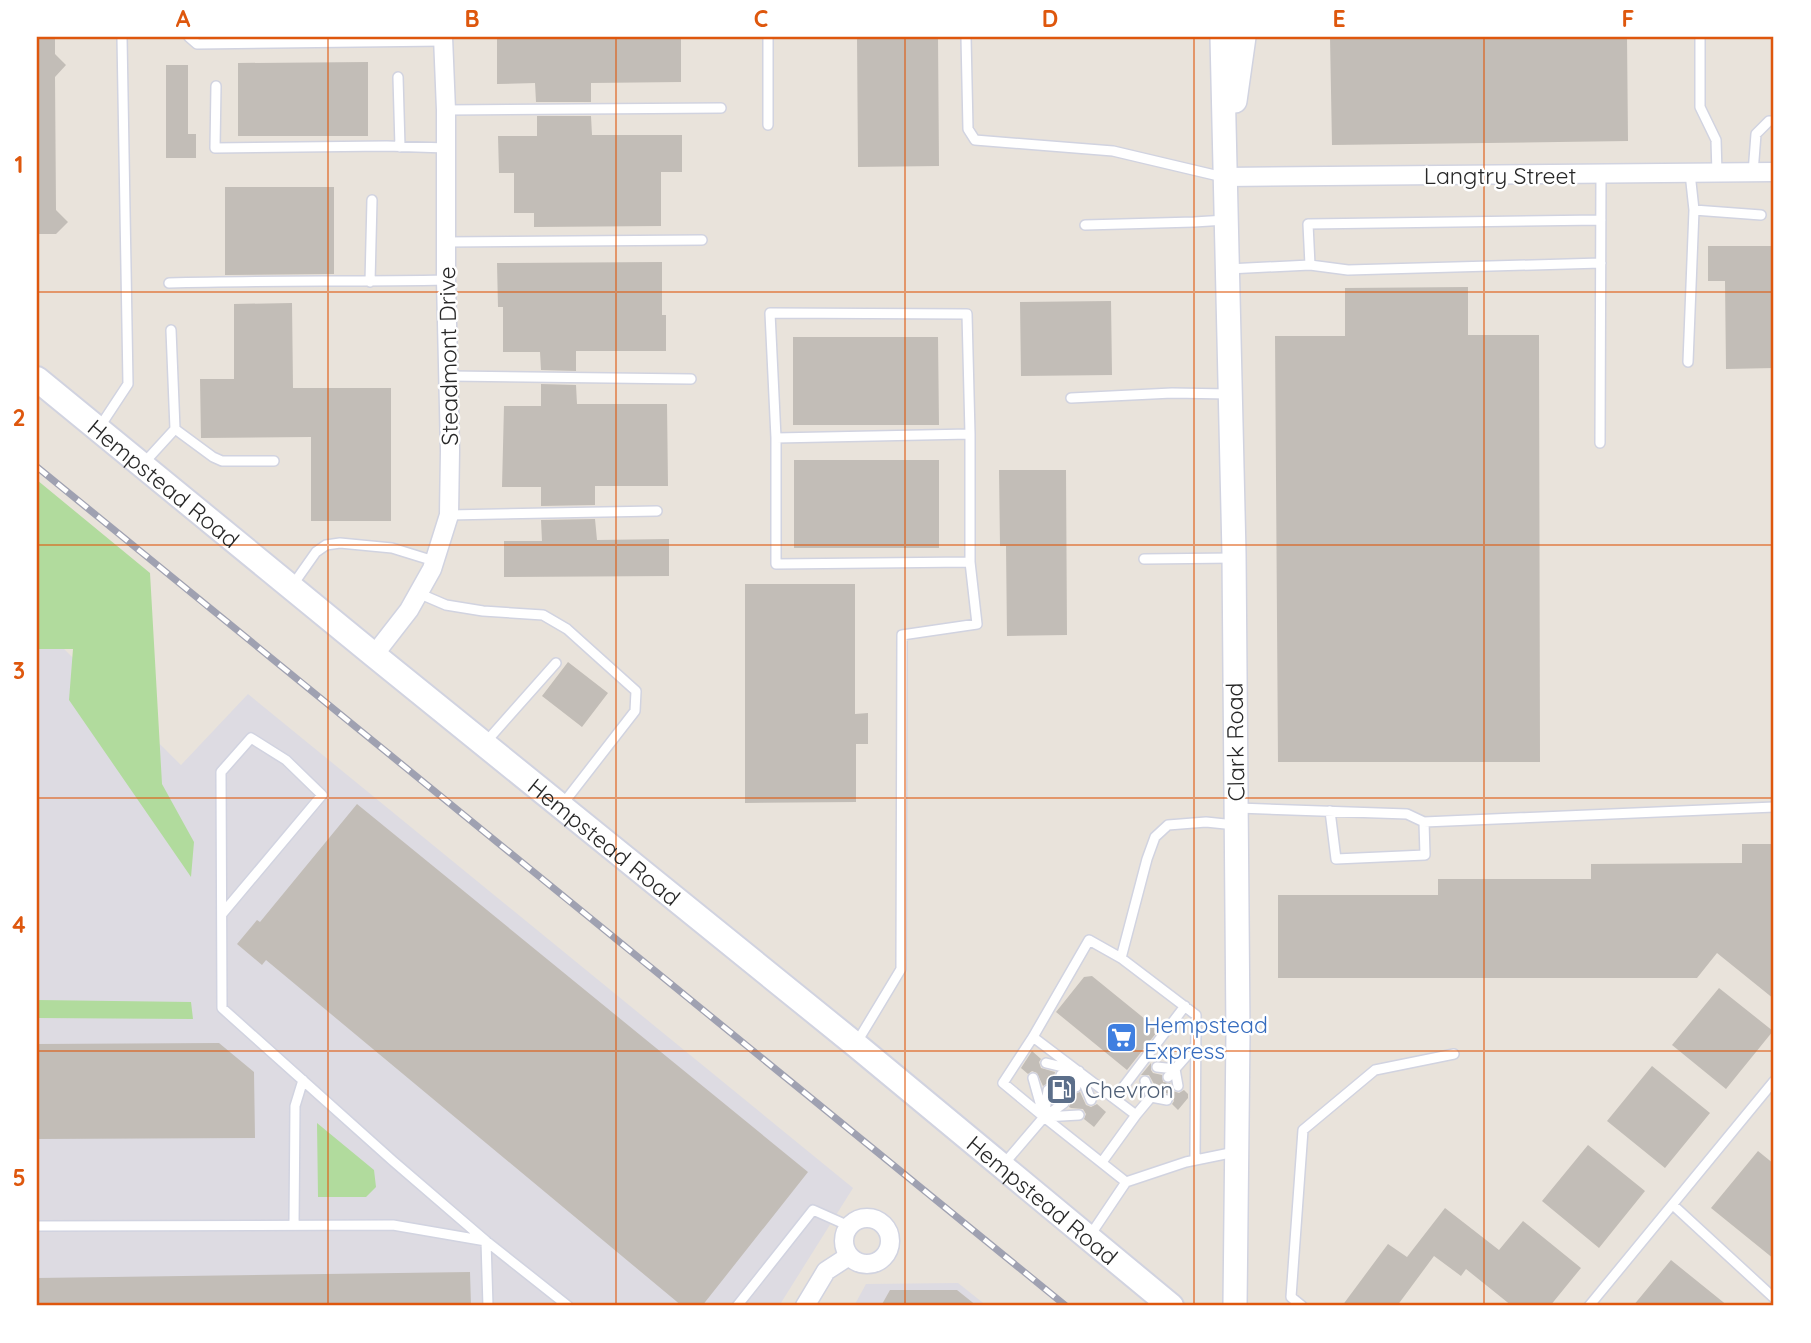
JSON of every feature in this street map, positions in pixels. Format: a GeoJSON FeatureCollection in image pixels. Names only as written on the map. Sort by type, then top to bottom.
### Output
{"type":"FeatureCollection","features":[{"type":"Feature","properties":{"kind":"main road","name":"Hempstead Road"},"geometry":{"type":"LineString","coordinates":[[37,379],[856,1045],[1171,1306]]}},
{"type":"Feature","properties":{"kind":"street","name":"Clark Road"},"geometry":{"type":"LineString","coordinates":[[1222,37],[1234,558],[1238,1033],[1235,1306]]}},
{"type":"Feature","properties":{"kind":"street","name":"Clark Road"},"geometry":{"type":"LineString","coordinates":[[1225,177],[1244,37]]}},
{"type":"Feature","properties":{"kind":"street","name":"Steadmont Drive"},"geometry":{"type":"LineString","coordinates":[[374,655],[397,627],[432,569],[449,515],[446,110],[443,39]]}},
{"type":"Feature","properties":{"kind":"street","name":"Langtry Street"},"geometry":{"type":"LineString","coordinates":[[1225,177],[1774,172]]}},
{"type":"Feature","properties":{"kind":"street"},"geometry":{"type":"LineString","coordinates":[[863,1218],[871,1218],[884,1225],[890,1238],[887,1252],[877,1262],[870,1264],[849,1256],[844,1241],[849,1226],[863,1218]]}},
{"type":"Feature","properties":{"kind":"street"},"geometry":{"type":"LineString","coordinates":[[805,1306],[826,1271],[849,1256]]}},
{"type":"Feature","properties":{"kind":"lane"},"geometry":{"type":"LineString","coordinates":[[98,429],[128,384],[122,37]]}},
{"type":"Feature","properties":{"kind":"lane"},"geometry":{"type":"LineString","coordinates":[[189,37],[197,44],[443,39]]}},
{"type":"Feature","properties":{"kind":"lane"},"geometry":{"type":"LineString","coordinates":[[768,37],[768,125]]}},
{"type":"Feature","properties":{"kind":"lane"},"geometry":{"type":"LineString","coordinates":[[966,37],[968,129],[975,140],[1113,151],[1225,177]]}},
{"type":"Feature","properties":{"kind":"lane"},"geometry":{"type":"LineString","coordinates":[[1700,37],[1700,107],[1716,140],[1717,173]]}},
{"type":"Feature","properties":{"kind":"lane"},"geometry":{"type":"LineString","coordinates":[[398,77],[400,146]]}},
{"type":"Feature","properties":{"kind":"lane"},"geometry":{"type":"LineString","coordinates":[[216,86],[215,148],[446,148]]}},
{"type":"Feature","properties":{"kind":"lane"},"geometry":{"type":"LineString","coordinates":[[446,110],[722,108]]}},
{"type":"Feature","properties":{"kind":"lane"},"geometry":{"type":"LineString","coordinates":[[1753,173],[1756,134],[1769,121],[1774,121]]}},
{"type":"Feature","properties":{"kind":"lane"},"geometry":{"type":"LineString","coordinates":[[1688,362],[1694,210],[1690,173]]}},
{"type":"Feature","properties":{"kind":"lane"},"geometry":{"type":"LineString","coordinates":[[1600,443],[1601,174]]}},
{"type":"Feature","properties":{"kind":"lane"},"geometry":{"type":"LineString","coordinates":[[370,282],[372,200]]}},
{"type":"Feature","properties":{"kind":"lane"},"geometry":{"type":"LineString","coordinates":[[1694,210],[1761,215]]}},
{"type":"Feature","properties":{"kind":"lane"},"geometry":{"type":"LineString","coordinates":[[1085,225],[1226,220]]}},
{"type":"Feature","properties":{"kind":"lane"},"geometry":{"type":"LineString","coordinates":[[1310,265],[1308,223],[1601,220]]}},
{"type":"Feature","properties":{"kind":"lane"},"geometry":{"type":"LineString","coordinates":[[446,242],[702,240]]}},
{"type":"Feature","properties":{"kind":"lane"},"geometry":{"type":"LineString","coordinates":[[1227,269],[1310,265],[1348,270],[1601,263]]}},
{"type":"Feature","properties":{"kind":"lane"},"geometry":{"type":"LineString","coordinates":[[169,283],[446,280]]}},
{"type":"Feature","properties":{"kind":"lane"},"geometry":{"type":"LineString","coordinates":[[856,1045],[901,970],[902,635],[977,624],[970,562],[967,314],[770,313],[776,438],[776,564],[970,562]]}},
{"type":"Feature","properties":{"kind":"lane"},"geometry":{"type":"LineString","coordinates":[[142,465],[175,429],[172,330]]}},
{"type":"Feature","properties":{"kind":"lane"},"geometry":{"type":"LineString","coordinates":[[449,376],[691,379]]}},
{"type":"Feature","properties":{"kind":"lane"},"geometry":{"type":"LineString","coordinates":[[1071,398],[1172,393],[1230,394]]}},
{"type":"Feature","properties":{"kind":"lane"},"geometry":{"type":"LineString","coordinates":[[175,429],[222,461],[274,461]]}},
{"type":"Feature","properties":{"kind":"lane"},"geometry":{"type":"LineString","coordinates":[[776,438],[970,434]]}},
{"type":"Feature","properties":{"kind":"lane"},"geometry":{"type":"LineString","coordinates":[[449,515],[657,511]]}},
{"type":"Feature","properties":{"kind":"lane"},"geometry":{"type":"LineString","coordinates":[[291,587],[316,552],[326,545],[340,543],[392,548],[434,561]]}},
{"type":"Feature","properties":{"kind":"lane"},"geometry":{"type":"LineString","coordinates":[[1144,559],[1234,558]]}},
{"type":"Feature","properties":{"kind":"lane"},"geometry":{"type":"LineString","coordinates":[[418,593],[446,605],[483,611],[543,615],[567,629],[636,691],[635,712],[561,807]]}},
{"type":"Feature","properties":{"kind":"lane"},"geometry":{"type":"LineString","coordinates":[[484,744],[556,663]]}},
{"type":"Feature","properties":{"kind":"lane"},"geometry":{"type":"LineString","coordinates":[[222,914],[322,795],[286,760],[251,738],[221,772],[222,1008],[486,1241],[568,1306]]}},
{"type":"Feature","properties":{"kind":"lane"},"geometry":{"type":"LineString","coordinates":[[1121,958],[1155,836],[1168,825],[1236,816],[1330,811],[1408,814],[1424,822],[1774,807]]}},
{"type":"Feature","properties":{"kind":"lane"},"geometry":{"type":"LineString","coordinates":[[1330,811],[1336,859],[1425,855],[1424,822]]}},
{"type":"Feature","properties":{"kind":"lane"},"geometry":{"type":"LineString","coordinates":[[1126,1182],[1003,1083],[1089,940],[1121,958],[1196,1014],[1195,1160]]}},
{"type":"Feature","properties":{"kind":"lane"},"geometry":{"type":"LineString","coordinates":[[1115,1098],[1185,1006]]}},
{"type":"Feature","properties":{"kind":"lane"},"geometry":{"type":"LineString","coordinates":[[1033,1037],[1136,1115]]}},
{"type":"Feature","properties":{"kind":"lane"},"geometry":{"type":"LineString","coordinates":[[1172,1073],[1196,1045]]}},
{"type":"Feature","properties":{"kind":"lane"},"geometry":{"type":"LineString","coordinates":[[1302,1306],[1291,1297],[1303,1130],[1375,1070],[1454,1054]]}},
{"type":"Feature","properties":{"kind":"lane"},"geometry":{"type":"LineString","coordinates":[[1045,1063],[1079,1071]]}},
{"type":"Feature","properties":{"kind":"lane"},"geometry":{"type":"LineString","coordinates":[[1157,1067],[1172,1073],[1178,1086]]}},
{"type":"Feature","properties":{"kind":"lane"},"geometry":{"type":"LineString","coordinates":[[1061,1075],[1079,1071]]}},
{"type":"Feature","properties":{"kind":"lane"},"geometry":{"type":"LineString","coordinates":[[1076,1087],[1079,1071]]}},
{"type":"Feature","properties":{"kind":"lane"},"geometry":{"type":"LineString","coordinates":[[1079,1071],[1091,1100]]}},
{"type":"Feature","properties":{"kind":"lane"},"geometry":{"type":"LineString","coordinates":[[1033,1078],[1044,1117]]}},
{"type":"Feature","properties":{"kind":"lane"},"geometry":{"type":"LineString","coordinates":[[293,1225],[295,1106],[303,1080]]}},
{"type":"Feature","properties":{"kind":"lane"},"geometry":{"type":"LineString","coordinates":[[1145,1081],[1154,1094],[1167,1100]]}},
{"type":"Feature","properties":{"kind":"lane"},"geometry":{"type":"LineString","coordinates":[[1589,1306],[1774,1082]]}},
{"type":"Feature","properties":{"kind":"lane"},"geometry":{"type":"LineString","coordinates":[[1044,1117],[1048,1090]]}},
{"type":"Feature","properties":{"kind":"lane"},"geometry":{"type":"LineString","coordinates":[[1102,1162],[1154,1094]]}},
{"type":"Feature","properties":{"kind":"lane"},"geometry":{"type":"LineString","coordinates":[[1001,1166],[1044,1117],[1064,1103]]}},
{"type":"Feature","properties":{"kind":"lane"},"geometry":{"type":"LineString","coordinates":[[1044,1117],[1079,1115]]}},
{"type":"Feature","properties":{"kind":"lane"},"geometry":{"type":"LineString","coordinates":[[1088,1238],[1126,1182],[1195,1160],[1238,1152]]}},
{"type":"Feature","properties":{"kind":"lane"},"geometry":{"type":"LineString","coordinates":[[1673,1205],[1774,1298]]}},
{"type":"Feature","properties":{"kind":"lane"},"geometry":{"type":"LineString","coordinates":[[737,1306],[813,1210],[849,1226]]}},
{"type":"Feature","properties":{"kind":"lane"},"geometry":{"type":"LineString","coordinates":[[37,1226],[393,1225],[486,1241]]}},
{"type":"Feature","properties":{"kind":"lane"},"geometry":{"type":"LineString","coordinates":[[486,1241],[488,1306]]}},
{"type":"Feature","properties":{"kind":"shaded area"},"geometry":{"type":"Polygon","coordinates":[[[37,648],[63,648],[181,765],[248,694],[853,1188],[779,1306],[37,1306],[37,648]]]}},
{"type":"Feature","properties":{"kind":"shaded area"},"geometry":{"type":"Polygon","coordinates":[[[958,1283],[987,1306],[854,1306],[866,1284],[958,1283]]]}},
{"type":"Feature","properties":{"kind":"green space"},"geometry":{"type":"Polygon","coordinates":[[[37,480],[150,573],[162,784],[194,842],[191,877],[69,700],[73,649],[37,649],[37,480]]]}},
{"type":"Feature","properties":{"kind":"green space"},"geometry":{"type":"Polygon","coordinates":[[[37,1000],[191,1002],[193,1019],[37,1018],[37,1000]]]}},
{"type":"Feature","properties":{"kind":"green space"},"geometry":{"type":"Polygon","coordinates":[[[317,1123],[374,1170],[376,1187],[366,1197],[318,1197],[317,1123]]]}},
{"type":"Feature","properties":{"kind":"building"},"geometry":{"type":"Polygon","coordinates":[[[37,37],[55,37],[55,54],[66,65],[55,77],[56,210],[68,222],[56,234],[37,234],[37,37]]]}},
{"type":"Feature","properties":{"kind":"building"},"geometry":{"type":"Polygon","coordinates":[[[497,37],[681,37],[681,82],[591,83],[591,102],[536,102],[535,83],[497,84],[497,37]]]}},
{"type":"Feature","properties":{"kind":"building"},"geometry":{"type":"Polygon","coordinates":[[[857,37],[938,37],[939,166],[858,167],[857,37]]]}},
{"type":"Feature","properties":{"kind":"building"},"geometry":{"type":"Polygon","coordinates":[[[1330,37],[1627,37],[1628,141],[1332,145],[1330,37]]]}},
{"type":"Feature","properties":{"kind":"building"},"geometry":{"type":"Polygon","coordinates":[[[368,62],[368,136],[238,136],[238,63],[368,62]]]}},
{"type":"Feature","properties":{"kind":"building"},"geometry":{"type":"Polygon","coordinates":[[[166,65],[188,65],[188,134],[196,134],[196,158],[166,158],[166,65]]]}},
{"type":"Feature","properties":{"kind":"building"},"geometry":{"type":"Polygon","coordinates":[[[537,116],[591,116],[592,135],[682,135],[682,172],[661,172],[661,226],[534,227],[534,213],[514,213],[514,173],[499,173],[498,136],[537,136],[537,116]]]}},
{"type":"Feature","properties":{"kind":"building"},"geometry":{"type":"Polygon","coordinates":[[[225,187],[334,187],[334,274],[225,275],[225,187]]]}},
{"type":"Feature","properties":{"kind":"building"},"geometry":{"type":"Polygon","coordinates":[[[1708,246],[1774,246],[1774,368],[1726,369],[1725,281],[1708,281],[1708,246]]]}},
{"type":"Feature","properties":{"kind":"building"},"geometry":{"type":"Polygon","coordinates":[[[662,262],[662,315],[666,315],[666,351],[576,351],[576,371],[541,370],[540,352],[503,352],[503,307],[498,307],[497,263],[662,262]]]}},
{"type":"Feature","properties":{"kind":"building"},"geometry":{"type":"Polygon","coordinates":[[[1468,287],[1468,335],[1539,335],[1540,762],[1278,762],[1275,336],[1345,336],[1345,288],[1468,287]]]}},
{"type":"Feature","properties":{"kind":"building"},"geometry":{"type":"Polygon","coordinates":[[[1111,301],[1112,375],[1021,376],[1020,302],[1111,301]]]}},
{"type":"Feature","properties":{"kind":"building"},"geometry":{"type":"Polygon","coordinates":[[[292,303],[293,388],[391,388],[391,521],[311,521],[311,437],[201,438],[200,379],[234,379],[234,304],[292,303]]]}},
{"type":"Feature","properties":{"kind":"building"},"geometry":{"type":"Polygon","coordinates":[[[793,337],[938,337],[939,425],[793,425],[793,337]]]}},
{"type":"Feature","properties":{"kind":"building"},"geometry":{"type":"Polygon","coordinates":[[[541,384],[576,385],[577,404],[667,404],[668,486],[595,486],[595,505],[541,506],[541,487],[502,487],[504,406],[541,406],[541,384]]]}},
{"type":"Feature","properties":{"kind":"building"},"geometry":{"type":"Polygon","coordinates":[[[794,460],[939,460],[939,548],[794,548],[794,460]]]}},
{"type":"Feature","properties":{"kind":"building"},"geometry":{"type":"Polygon","coordinates":[[[999,470],[1066,470],[1067,635],[1007,636],[1006,546],[1000,546],[999,470]]]}},
{"type":"Feature","properties":{"kind":"building"},"geometry":{"type":"Polygon","coordinates":[[[595,519],[597,540],[669,539],[669,576],[504,577],[504,541],[542,541],[541,520],[595,519]]]}},
{"type":"Feature","properties":{"kind":"building"},"geometry":{"type":"Polygon","coordinates":[[[745,584],[855,584],[855,714],[868,713],[868,744],[856,744],[856,802],[745,803],[745,584]]]}},
{"type":"Feature","properties":{"kind":"building"},"geometry":{"type":"Polygon","coordinates":[[[568,662],[608,693],[582,727],[542,696],[568,662]]]}},
{"type":"Feature","properties":{"kind":"building"},"geometry":{"type":"Polygon","coordinates":[[[357,804],[808,1172],[702,1306],[682,1306],[266,960],[262,965],[237,944],[257,920],[260,922],[357,804]]]}},
{"type":"Feature","properties":{"kind":"building"},"geometry":{"type":"Polygon","coordinates":[[[1742,844],[1774,844],[1774,999],[1717,953],[1697,978],[1278,978],[1278,895],[1438,895],[1438,879],[1591,879],[1591,864],[1742,863],[1742,844]]]}},
{"type":"Feature","properties":{"kind":"building"},"geometry":{"type":"Polygon","coordinates":[[[1092,976],[1156,1028],[1157,1032],[1127,1070],[1056,1012],[1084,977],[1092,976]]]}},
{"type":"Feature","properties":{"kind":"building"},"geometry":{"type":"Polygon","coordinates":[[[1719,988],[1773,1031],[1726,1089],[1672,1045],[1719,988]]]}},
{"type":"Feature","properties":{"kind":"building"},"geometry":{"type":"Polygon","coordinates":[[[219,1043],[254,1072],[255,1138],[37,1139],[37,1044],[219,1043]]]}},
{"type":"Feature","properties":{"kind":"building","name":"Chevron"},"geometry":{"type":"Polygon","coordinates":[[[1032,1051],[1041,1059],[1041,1068],[1055,1072],[1054,1077],[1058,1081],[1070,1082],[1071,1092],[1080,1092],[1086,1105],[1091,1107],[1097,1104],[1106,1112],[1094,1127],[1084,1119],[1086,1114],[1083,1109],[1069,1107],[1071,1102],[1067,1097],[1058,1098],[1054,1095],[1053,1085],[1048,1083],[1043,1086],[1037,1073],[1032,1071],[1028,1074],[1021,1068],[1032,1051]]]}},
{"type":"Feature","properties":{"kind":"building"},"geometry":{"type":"Polygon","coordinates":[[[1151,1063],[1153,1073],[1162,1075],[1163,1082],[1170,1083],[1173,1091],[1179,1093],[1184,1090],[1188,1094],[1188,1098],[1178,1110],[1172,1104],[1172,1095],[1163,1092],[1160,1085],[1154,1084],[1149,1075],[1141,1075],[1151,1063]]]}},
{"type":"Feature","properties":{"kind":"building"},"geometry":{"type":"Polygon","coordinates":[[[1652,1066],[1710,1113],[1665,1168],[1607,1121],[1652,1066]]]}},
{"type":"Feature","properties":{"kind":"building"},"geometry":{"type":"Polygon","coordinates":[[[1588,1145],[1645,1191],[1599,1248],[1542,1201],[1588,1145]]]}},
{"type":"Feature","properties":{"kind":"building"},"geometry":{"type":"Polygon","coordinates":[[[1758,1151],[1774,1164],[1774,1259],[1711,1208],[1758,1151]]]}},
{"type":"Feature","properties":{"kind":"building"},"geometry":{"type":"Polygon","coordinates":[[[1445,1208],[1499,1250],[1523,1221],[1581,1268],[1550,1306],[1512,1306],[1466,1269],[1461,1276],[1434,1256],[1397,1306],[1342,1306],[1388,1244],[1407,1257],[1445,1208]]]}},
{"type":"Feature","properties":{"kind":"building"},"geometry":{"type":"Polygon","coordinates":[[[1671,1260],[1728,1306],[1633,1306],[1671,1260]]]}},
{"type":"Feature","properties":{"kind":"building"},"geometry":{"type":"Polygon","coordinates":[[[470,1272],[471,1306],[37,1306],[37,1278],[470,1272]]]}},
{"type":"Feature","properties":{"kind":"building"},"geometry":{"type":"Polygon","coordinates":[[[890,1290],[957,1290],[977,1306],[881,1306],[890,1290]]]}},
{"type":"Feature","properties":{"kind":"railway"},"geometry":{"type":"LineString","coordinates":[[37,467],[1066,1306]]}},
{"type":"Feature","properties":{"kind":"place","name":"Hempstead Express"},"geometry":{"type":"Point","coordinates":[1121,1037]}},
{"type":"Feature","properties":{"kind":"place","name":"Chevron"},"geometry":{"type":"Point","coordinates":[1062,1089]}}]}
